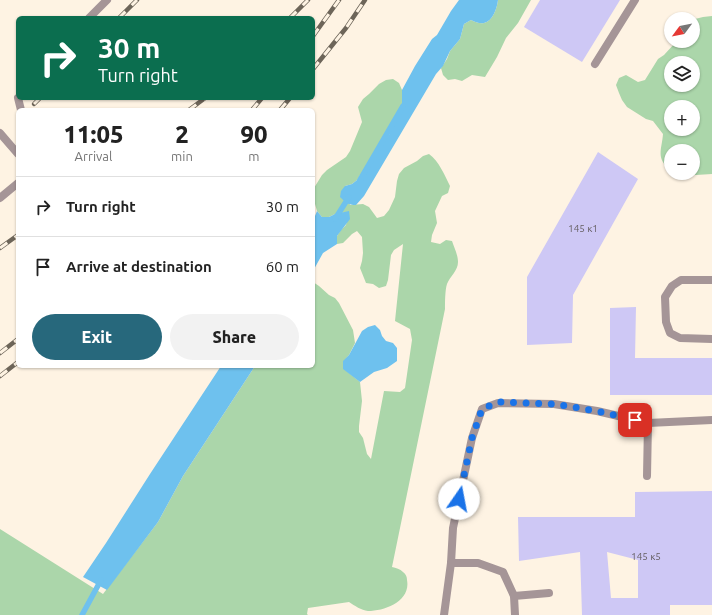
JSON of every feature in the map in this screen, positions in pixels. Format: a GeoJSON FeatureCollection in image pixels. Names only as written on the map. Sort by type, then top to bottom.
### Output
{"type":"FeatureCollection","features":[{"type":"Feature","properties":{"kind":"lane"},"geometry":{"type":"LineString","coordinates":[[91,16],[107,0]]}},
{"type":"Feature","properties":{"kind":"lane"},"geometry":{"type":"LineString","coordinates":[[595,64],[635,0]]}},
{"type":"Feature","properties":{"kind":"lane"},"geometry":{"type":"LineString","coordinates":[[0,133],[16,152]]}},
{"type":"Feature","properties":{"kind":"lane"},"geometry":{"type":"LineString","coordinates":[[0,198],[16,186]]}},
{"type":"Feature","properties":{"kind":"lane"},"geometry":{"type":"LineString","coordinates":[[712,280],[682,280],[672,286],[665,297],[666,322],[670,333],[680,338],[712,339]]}},
{"type":"Feature","properties":{"kind":"lane"},"geometry":{"type":"LineString","coordinates":[[444,615],[451,563],[453,528],[472,438],[482,409],[498,402],[554,404],[597,411],[648,423],[712,420]]}},
{"type":"Feature","properties":{"kind":"lane"},"geometry":{"type":"LineString","coordinates":[[647,476],[648,423]]}},
{"type":"Feature","properties":{"kind":"lane"},"geometry":{"type":"LineString","coordinates":[[451,563],[478,563],[503,572],[514,596],[515,615]]}},
{"type":"Feature","properties":{"kind":"lane"},"geometry":{"type":"LineString","coordinates":[[514,596],[549,594]]}},
{"type":"Feature","properties":{"kind":"green space"},"geometry":{"type":"Polygon","coordinates":[[[498,0],[531,0],[518,23],[506,38],[485,77],[472,75],[462,81],[455,79],[448,80],[443,75],[441,68],[450,51],[460,39],[464,24],[471,20],[484,23],[490,20],[497,7],[498,0]]]}},
{"type":"Feature","properties":{"kind":"green space"},"geometry":{"type":"Polygon","coordinates":[[[712,16],[712,174],[700,175],[700,144],[664,144],[664,163],[661,158],[663,134],[653,121],[646,119],[627,107],[622,100],[616,85],[619,78],[626,75],[638,82],[645,80],[658,59],[670,48],[700,48],[700,18],[712,16]]]}},
{"type":"Feature","properties":{"kind":"green space"},"geometry":{"type":"Polygon","coordinates":[[[393,79],[399,83],[402,90],[402,106],[398,118],[370,167],[352,184],[345,186],[350,205],[363,204],[369,207],[377,218],[384,216],[389,210],[395,197],[399,174],[404,168],[429,154],[439,165],[450,186],[448,193],[442,196],[435,211],[437,223],[431,242],[440,244],[446,240],[452,241],[457,254],[458,262],[457,268],[448,281],[446,287],[445,309],[392,567],[401,570],[406,576],[407,587],[405,594],[401,599],[389,607],[375,611],[368,611],[358,608],[349,602],[308,608],[308,615],[0,615],[0,529],[103,594],[158,522],[183,476],[254,368],[315,368],[315,283],[335,298],[353,330],[355,343],[344,361],[343,368],[360,382],[362,401],[359,432],[363,438],[367,454],[371,459],[384,391],[400,392],[405,388],[412,340],[410,329],[395,321],[403,244],[394,250],[391,255],[386,286],[379,288],[373,284],[366,283],[360,268],[363,253],[362,237],[357,231],[343,243],[337,244],[337,236],[346,225],[349,212],[335,214],[329,217],[322,217],[317,211],[315,204],[315,186],[327,170],[346,157],[362,122],[358,107],[363,99],[379,84],[386,80],[393,79]]]}},
{"type":"Feature","properties":{"kind":"water"},"geometry":{"type":"Polygon","coordinates":[[[459,0],[498,0],[497,7],[490,20],[481,23],[471,20],[464,24],[460,39],[450,51],[443,66],[436,74],[364,196],[356,205],[347,203],[340,197],[341,191],[345,186],[352,184],[357,180],[360,175],[370,167],[398,118],[402,106],[402,90],[432,39],[437,35],[459,0]]]}},
{"type":"Feature","properties":{"kind":"water"},"geometry":{"type":"Polygon","coordinates":[[[317,211],[322,217],[329,217],[349,211],[350,219],[337,236],[337,244],[323,253],[315,267],[315,216],[317,211]]]}},
{"type":"Feature","properties":{"kind":"water"},"geometry":{"type":"Polygon","coordinates":[[[375,325],[380,330],[386,341],[393,343],[397,348],[397,361],[387,368],[374,372],[360,382],[343,369],[343,361],[349,355],[362,331],[375,325]]]}},
{"type":"Feature","properties":{"kind":"water"},"geometry":{"type":"Polygon","coordinates":[[[220,368],[254,368],[183,476],[158,522],[107,590],[83,577],[220,368]]]}},
{"type":"Feature","properties":{"kind":"building"},"geometry":{"type":"Polygon","coordinates":[[[540,0],[620,0],[582,62],[524,27],[540,0]]]}},
{"type":"Feature","properties":{"kind":"building"},"geometry":{"type":"Polygon","coordinates":[[[598,152],[638,179],[573,295],[572,343],[527,345],[527,277],[598,152]]]}},
{"type":"Feature","properties":{"kind":"building"},"geometry":{"type":"Polygon","coordinates":[[[636,307],[635,358],[712,358],[712,395],[610,395],[610,308],[636,307]]]}},
{"type":"Feature","properties":{"kind":"building"},"geometry":{"type":"Polygon","coordinates":[[[712,491],[712,605],[670,605],[670,615],[582,615],[580,552],[519,561],[518,517],[635,517],[635,492],[712,491]],[[607,552],[611,598],[638,598],[638,560],[607,552]]]}},
{"type":"Feature","properties":{"kind":"waterway"},"geometry":{"type":"LineString","coordinates":[[360,180],[403,106]]}},
{"type":"Feature","properties":{"kind":"waterway"},"geometry":{"type":"LineString","coordinates":[[335,219],[349,197]]}},
{"type":"Feature","properties":{"kind":"waterway"},"geometry":{"type":"LineString","coordinates":[[82,615],[101,580]]}},
{"type":"Feature","properties":{"kind":"railway"},"geometry":{"type":"LineString","coordinates":[[121,16],[137,0]]}},
{"type":"Feature","properties":{"kind":"railway"},"geometry":{"type":"LineString","coordinates":[[292,16],[308,0]]}},
{"type":"Feature","properties":{"kind":"railway"},"geometry":{"type":"LineString","coordinates":[[315,33],[339,0]]}},
{"type":"Feature","properties":{"kind":"railway"},"geometry":{"type":"LineString","coordinates":[[315,67],[346,28],[365,0]]}},
{"type":"Feature","properties":{"kind":"railway"},"geometry":{"type":"LineString","coordinates":[[34,104],[38,100]]}},
{"type":"Feature","properties":{"kind":"railway"},"geometry":{"type":"LineString","coordinates":[[192,108],[202,100]]}},
{"type":"Feature","properties":{"kind":"railway"},"geometry":{"type":"LineString","coordinates":[[254,108],[260,100]]}},
{"type":"Feature","properties":{"kind":"railway"},"geometry":{"type":"LineString","coordinates":[[282,108],[288,100]]}},
{"type":"Feature","properties":{"kind":"railway"},"geometry":{"type":"LineString","coordinates":[[0,248],[16,236]]}},
{"type":"Feature","properties":{"kind":"railway"},"geometry":{"type":"LineString","coordinates":[[0,353],[16,341]]}},
{"type":"Feature","properties":{"kind":"railway"},"geometry":{"type":"LineString","coordinates":[[0,376],[16,364]]}},
{"type":"Feature","properties":{"kind":"route"},"geometry":{"type":"LineString","coordinates":[[459,499],[472,438],[482,409],[498,402],[554,404],[597,411],[635,420]]}}]}
